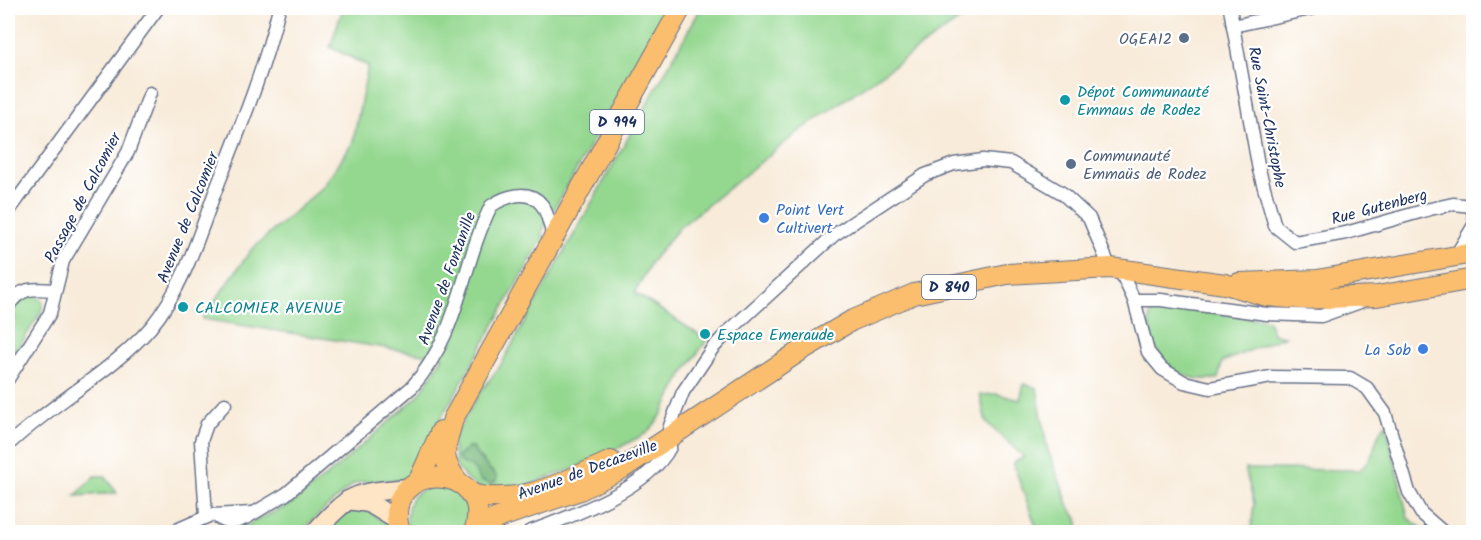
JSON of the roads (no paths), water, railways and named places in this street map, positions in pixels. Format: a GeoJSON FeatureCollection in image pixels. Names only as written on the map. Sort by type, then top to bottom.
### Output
{"type":"FeatureCollection","features":[{"type":"Feature","properties":{"kind":"main road","name":"D 994"},"geometry":{"type":"LineString","coordinates":[[465,488],[446,466],[443,451],[453,419],[681,8]]}},
{"type":"Feature","properties":{"kind":"main road","name":"Avenue de Decazeville"},"geometry":{"type":"LineString","coordinates":[[1224,284],[1317,280],[1464,255]]}},
{"type":"Feature","properties":{"kind":"main road","name":"Avenue de Decazeville"},"geometry":{"type":"LineString","coordinates":[[474,532],[495,519],[580,490],[623,468],[841,327],[914,294],[1007,274],[1115,269],[1224,284],[1266,296],[1302,299],[1377,296],[1468,283]]}},
{"type":"Feature","properties":{"kind":"main road","name":"D 994"},"geometry":{"type":"LineString","coordinates":[[414,484],[442,430],[453,419]]}},
{"type":"Feature","properties":{"kind":"main road","name":"Avenue de Decazeville"},"geometry":{"type":"LineString","coordinates":[[414,484],[440,477],[465,488],[512,498],[540,490],[667,440]]}},
{"type":"Feature","properties":{"kind":"main road"},"geometry":{"type":"LineString","coordinates":[[315,532],[348,500],[365,492],[414,484]]}},
{"type":"Feature","properties":{"kind":"main road"},"geometry":{"type":"LineString","coordinates":[[399,526],[400,501],[414,484]]}},
{"type":"Feature","properties":{"kind":"main road"},"geometry":{"type":"LineString","coordinates":[[465,488],[477,513],[474,532]]}},
{"type":"Feature","properties":{"kind":"main road"},"geometry":{"type":"LineString","coordinates":[[348,500],[369,503],[399,526]]}},
{"type":"Feature","properties":{"kind":"street"},"geometry":{"type":"LineString","coordinates":[[8,212],[158,8]]}},
{"type":"Feature","properties":{"kind":"street","name":"Avenue de Calcomier"},"geometry":{"type":"LineString","coordinates":[[8,445],[49,409],[133,345],[168,304],[188,264],[261,75],[279,8]]}},
{"type":"Feature","properties":{"kind":"street","name":"Rue Saint-Christophe"},"geometry":{"type":"LineString","coordinates":[[1230,8],[1259,170],[1275,226],[1295,242]]}},
{"type":"Feature","properties":{"kind":"street"},"geometry":{"type":"LineString","coordinates":[[1233,26],[1314,8]]}},
{"type":"Feature","properties":{"kind":"street","name":"Passage de Calcomier"},"geometry":{"type":"LineString","coordinates":[[8,379],[50,313],[63,261],[128,152],[150,93]]}},
{"type":"Feature","properties":{"kind":"street"},"geometry":{"type":"LineString","coordinates":[[532,532],[581,514],[624,490],[665,459],[670,447],[667,440],[683,392],[712,349],[750,310],[834,236],[925,176],[954,164],[983,160],[1011,164],[1062,194],[1089,218],[1134,300],[1148,352],[1162,369],[1184,382],[1210,388],[1271,377],[1350,378],[1367,388],[1384,413],[1409,492],[1421,513],[1443,532]]}},
{"type":"Feature","properties":{"kind":"street","name":"Avenue de Fontanille"},"geometry":{"type":"LineString","coordinates":[[211,516],[232,523],[243,521],[286,494],[418,380],[446,337],[491,206],[514,195],[534,197],[543,206],[553,236]]}},
{"type":"Feature","properties":{"kind":"street","name":"Rue Gutenberg"},"geometry":{"type":"LineString","coordinates":[[1295,242],[1346,233],[1453,204],[1473,209]]}},
{"type":"Feature","properties":{"kind":"street"},"geometry":{"type":"LineString","coordinates":[[1464,255],[1473,225]]}},
{"type":"Feature","properties":{"kind":"street"},"geometry":{"type":"LineString","coordinates":[[8,306],[15,296],[28,288],[54,290]]}},
{"type":"Feature","properties":{"kind":"street"},"geometry":{"type":"LineString","coordinates":[[1134,300],[1161,300],[1267,314],[1320,316],[1377,296]]}},
{"type":"Feature","properties":{"kind":"street"},"geometry":{"type":"LineString","coordinates":[[166,532],[169,529],[177,530],[211,516],[201,441],[207,424],[225,404]]}},
{"type":"Feature","properties":{"kind":"place","name":"OGEA12"},"geometry":{"type":"Point","coordinates":[1184,38]}},
{"type":"Feature","properties":{"kind":"place","name":"Dépot Communauté Emmaus de Rodez"},"geometry":{"type":"Point","coordinates":[1065,100]}},
{"type":"Feature","properties":{"kind":"place","name":"Communauté Emmaüs de Rodez"},"geometry":{"type":"Point","coordinates":[1071,164]}},
{"type":"Feature","properties":{"kind":"place","name":"Point Vert Cultivert"},"geometry":{"type":"Point","coordinates":[764,218]}},
{"type":"Feature","properties":{"kind":"place","name":"CALCOMIER AVENUE"},"geometry":{"type":"Point","coordinates":[183,307]}},
{"type":"Feature","properties":{"kind":"place","name":"Espace Emeraude"},"geometry":{"type":"Point","coordinates":[705,334]}},
{"type":"Feature","properties":{"kind":"place","name":"La Sob"},"geometry":{"type":"Point","coordinates":[1423,349]}}]}
